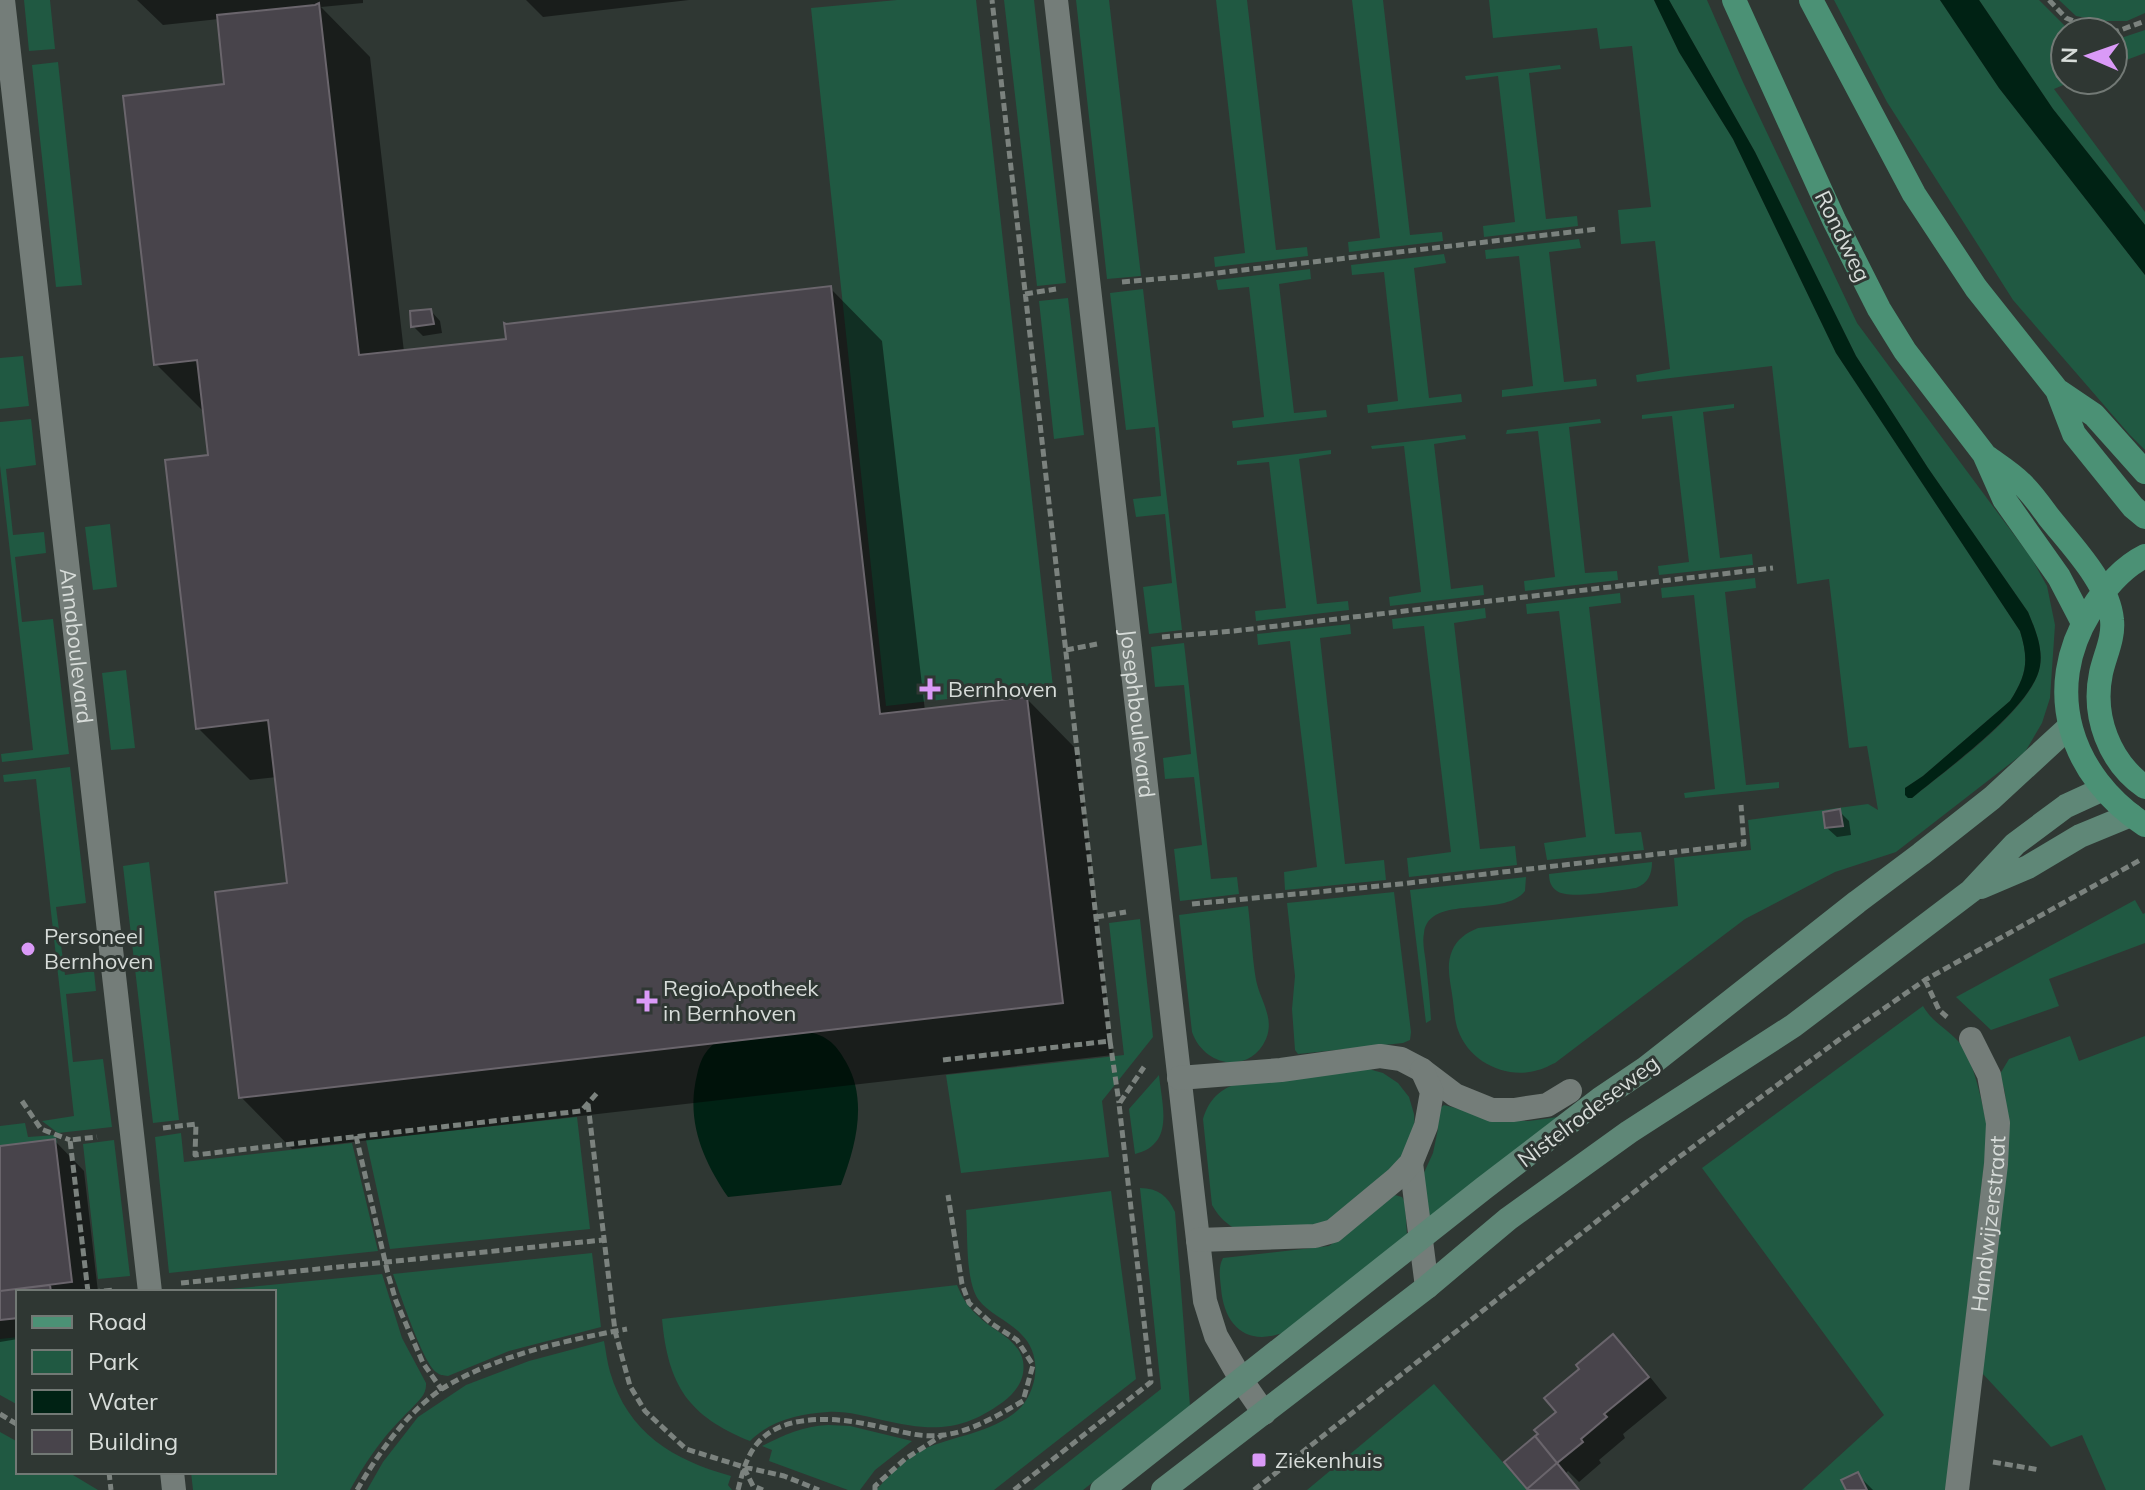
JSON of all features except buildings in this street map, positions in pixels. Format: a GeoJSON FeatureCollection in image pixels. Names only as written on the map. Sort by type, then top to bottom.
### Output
{"type":"FeatureCollection","features":[{"type":"Feature","properties":{"kind":"main road","name":"Rondweg"},"geometry":{"type":"LineString","coordinates":[[1734,0],[1815,179],[1879,309],[1905,351],[1984,454],[2004,499],[2059,577],[2083,623]]}},
{"type":"Feature","properties":{"kind":"main road"},"geometry":{"type":"LineString","coordinates":[[1811,0],[1914,194],[1941,238],[2004,325],[2057,390],[2094,415],[2145,472]]}},
{"type":"Feature","properties":{"kind":"main road"},"geometry":{"type":"LineString","coordinates":[[2057,390],[2074,434],[2133,507],[2145,517]]}},
{"type":"Feature","properties":{"kind":"main road","name":"Rondweg"},"geometry":{"type":"LineString","coordinates":[[1984,454],[2022,483],[2104,592]]}},
{"type":"Feature","properties":{"kind":"main road"},"geometry":{"type":"LineString","coordinates":[[2138,820],[2103,789],[2090,770],[2069,727],[2065,698],[2071,657],[2083,623],[2117,576],[2145,556]]}},
{"type":"Feature","properties":{"kind":"main road"},"geometry":{"type":"LineString","coordinates":[[2104,592],[2112,620],[2112,635],[2101,671],[2099,708],[2110,748],[2140,783]]}},
{"type":"Feature","properties":{"kind":"main road"},"geometry":{"type":"LineString","coordinates":[[2103,789],[2140,783]]}},
{"type":"Feature","properties":{"kind":"street","name":"Annaboulevard"},"geometry":{"type":"LineString","coordinates":[[3,0],[150,1290]]}},
{"type":"Feature","properties":{"kind":"street","name":"Josephboulevard"},"geometry":{"type":"LineString","coordinates":[[1056,0],[1205,1301],[1216,1336],[1264,1413]]}},
{"type":"Feature","properties":{"kind":"street","name":"Nistelrodeseweg"},"geometry":{"type":"LineString","coordinates":[[1102,1490],[1577,1116],[1646,1068],[1992,798],[2069,727]]}},
{"type":"Feature","properties":{"kind":"street","name":"Nistelrodeseweg"},"geometry":{"type":"LineString","coordinates":[[1163,1490],[1427,1287],[1508,1219],[1629,1132],[1793,1026],[1971,891],[2015,844],[2066,806],[2103,789]]}},
{"type":"Feature","properties":{"kind":"street","name":"Nistelrodeseweg"},"geometry":{"type":"LineString","coordinates":[[1971,891],[2028,867],[2080,836],[2138,820]]}},
{"type":"Feature","properties":{"kind":"street","name":"Handwijzerstraat"},"geometry":{"type":"LineString","coordinates":[[1957,1490],[1996,1164],[1998,1123],[1989,1075],[1971,1039]]}},
{"type":"Feature","properties":{"kind":"street"},"geometry":{"type":"LineString","coordinates":[[1179,1078],[1281,1070],[1380,1056],[1401,1059],[1422,1070],[1455,1095],[1492,1110],[1547,1105],[1570,1091]]}},
{"type":"Feature","properties":{"kind":"street"},"geometry":{"type":"LineString","coordinates":[[1198,1240],[1315,1236],[1333,1231],[1411,1163],[1426,1126],[1432,1092],[1422,1070]]}},
{"type":"Feature","properties":{"kind":"street"},"geometry":{"type":"LineString","coordinates":[[1411,1163],[1427,1287]]}},
{"type":"Feature","properties":{"kind":"path"},"geometry":{"type":"LineString","coordinates":[[992,0],[1151,1382],[1014,1490]]}},
{"type":"Feature","properties":{"kind":"path"},"geometry":{"type":"LineString","coordinates":[[2049,0],[2066,18],[2094,29],[2118,31],[2145,21]]}},
{"type":"Feature","properties":{"kind":"path"},"geometry":{"type":"LineString","coordinates":[[1025,294],[1088,284],[1191,276],[1598,229]]}},
{"type":"Feature","properties":{"kind":"path"},"geometry":{"type":"LineString","coordinates":[[1066,650],[1128,639],[1250,629],[1773,568]]}},
{"type":"Feature","properties":{"kind":"path"},"geometry":{"type":"LineString","coordinates":[[1096,917],[1159,906],[1371,887],[1744,844],[1741,805]]}},
{"type":"Feature","properties":{"kind":"path"},"geometry":{"type":"LineString","coordinates":[[1254,1490],[1675,1160],[1840,1039],[1925,980],[2143,858]]}},
{"type":"Feature","properties":{"kind":"path"},"geometry":{"type":"LineString","coordinates":[[1925,980],[1939,1010],[1971,1039]]}},
{"type":"Feature","properties":{"kind":"path"},"geometry":{"type":"LineString","coordinates":[[1119,1104],[1173,1023]]}},
{"type":"Feature","properties":{"kind":"path"},"geometry":{"type":"LineString","coordinates":[[943,1060],[1110,1041]]}},
{"type":"Feature","properties":{"kind":"path"},"geometry":{"type":"LineString","coordinates":[[22,1101],[41,1129],[70,1140],[196,1124],[195,1155],[581,1111],[598,1092]]}},
{"type":"Feature","properties":{"kind":"path"},"geometry":{"type":"LineString","coordinates":[[588,1104],[615,1331],[630,1386],[645,1411],[686,1449],[784,1476],[819,1490]]}},
{"type":"Feature","properties":{"kind":"path"},"geometry":{"type":"LineString","coordinates":[[356,1136],[396,1301],[423,1363],[442,1390]]}},
{"type":"Feature","properties":{"kind":"path"},"geometry":{"type":"LineString","coordinates":[[70,1140],[90,1290]]}},
{"type":"Feature","properties":{"kind":"path"},"geometry":{"type":"LineString","coordinates":[[875,1490],[875,1486],[905,1459],[942,1436],[993,1418],[1023,1401],[1033,1365],[1017,1340],[992,1324],[969,1303],[962,1284],[948,1195]]}},
{"type":"Feature","properties":{"kind":"path"},"geometry":{"type":"LineString","coordinates":[[150,1290],[385,1261],[603,1240]]}},
{"type":"Feature","properties":{"kind":"path"},"geometry":{"type":"LineString","coordinates":[[357,1490],[384,1447],[413,1415],[442,1390],[497,1361],[627,1329]]}},
{"type":"Feature","properties":{"kind":"path"},"geometry":{"type":"LineString","coordinates":[[738,1490],[744,1467],[757,1444],[778,1429],[808,1419],[835,1419],[904,1433],[942,1436]]}},
{"type":"Feature","properties":{"kind":"path"},"geometry":{"type":"LineString","coordinates":[[1961,1456],[2040,1470]]}},
{"type":"Feature","properties":{"kind":"path"},"geometry":{"type":"LineString","coordinates":[[744,1467],[753,1486],[763,1490]]}},
{"type":"Feature","properties":{"kind":"green space"},"geometry":{"type":"Polygon","coordinates":[[[24,0],[50,0],[55,49],[29,51],[24,0]]]}},
{"type":"Feature","properties":{"kind":"green space"},"geometry":{"type":"Polygon","coordinates":[[[897,0],[976,0],[1053,687],[886,706],[811,8],[897,0]]]}},
{"type":"Feature","properties":{"kind":"green space"},"geometry":{"type":"Polygon","coordinates":[[[1004,0],[1034,0],[1066,283],[1037,286],[1004,0]]]}},
{"type":"Feature","properties":{"kind":"green space"},"geometry":{"type":"Polygon","coordinates":[[[1076,0],[1109,0],[1141,276],[1107,279],[1076,0]]]}},
{"type":"Feature","properties":{"kind":"green space"},"geometry":{"type":"Polygon","coordinates":[[[1216,0],[1247,0],[1276,250],[1307,247],[1308,256],[1215,267],[1214,257],[1245,253],[1216,0]]]}},
{"type":"Feature","properties":{"kind":"green space"},"geometry":{"type":"Polygon","coordinates":[[[1352,0],[1383,0],[1410,235],[1442,232],[1443,241],[1349,252],[1348,242],[1380,238],[1352,0]]]}},
{"type":"Feature","properties":{"kind":"green space"},"geometry":{"type":"Polygon","coordinates":[[[1489,0],[1654,0],[1679,52],[1733,139],[1836,353],[2020,631],[2025,667],[2010,701],[1905,788],[1912,798],[1986,738],[2022,701],[2034,683],[2040,666],[2038,638],[2028,612],[1928,468],[1856,356],[1755,152],[1669,0],[1707,0],[1857,323],[2032,559],[2047,586],[2055,625],[2050,698],[2042,723],[2025,752],[1896,852],[1835,872],[1745,919],[1555,1063],[1526,1072],[1490,1066],[1463,1041],[1455,1017],[1449,967],[1452,951],[1462,937],[1478,928],[1678,906],[1674,858],[1751,850],[1748,820],[1868,804],[1878,810],[1867,746],[1849,748],[1829,579],[1797,584],[1772,366],[1637,382],[1636,375],[1670,369],[1655,241],[1621,244],[1618,210],[1651,207],[1632,46],[1600,49],[1597,28],[1493,38],[1489,0]]]}},
{"type":"Feature","properties":{"kind":"green space"},"geometry":{"type":"Polygon","coordinates":[[[1834,0],[1940,0],[1999,88],[2145,275],[2145,450],[2013,300],[1887,102],[1834,0]]]}},
{"type":"Feature","properties":{"kind":"green space"},"geometry":{"type":"Polygon","coordinates":[[[1979,0],[2039,0],[2055,16],[2049,16],[2049,96],[2059,96],[2145,212],[2145,225],[2053,109],[1979,0]]]}},
{"type":"Feature","properties":{"kind":"green space"},"geometry":{"type":"Polygon","coordinates":[[[2059,0],[2145,0],[2145,13],[2129,20],[2129,16],[2076,16],[2059,0]]]}},
{"type":"Feature","properties":{"kind":"green space"},"geometry":{"type":"Polygon","coordinates":[[[2145,30],[2145,53],[2129,59],[2129,35],[2145,30]]]}},
{"type":"Feature","properties":{"kind":"green space"},"geometry":{"type":"Polygon","coordinates":[[[58,62],[82,285],[56,287],[32,65],[58,62]]]}},
{"type":"Feature","properties":{"kind":"green space"},"geometry":{"type":"Polygon","coordinates":[[[1560,65],[1561,69],[1529,73],[1546,219],[1577,216],[1578,226],[1484,237],[1483,226],[1515,222],[1498,76],[1466,80],[1465,76],[1560,65]]]}},
{"type":"Feature","properties":{"kind":"green space"},"geometry":{"type":"Polygon","coordinates":[[[1579,239],[1581,248],[1549,252],[1564,382],[1596,379],[1597,386],[1502,397],[1502,390],[1533,386],[1519,256],[1486,259],[1485,250],[1579,239]]]}},
{"type":"Feature","properties":{"kind":"green space"},"geometry":{"type":"Polygon","coordinates":[[[1444,254],[1446,263],[1414,268],[1429,398],[1461,394],[1462,402],[1368,413],[1367,405],[1398,401],[1384,272],[1352,275],[1351,265],[1444,254]]]}},
{"type":"Feature","properties":{"kind":"green space"},"geometry":{"type":"Polygon","coordinates":[[[1310,269],[1311,279],[1279,284],[1294,413],[1326,410],[1327,417],[1233,428],[1232,421],[1264,417],[1249,287],[1218,290],[1216,280],[1310,269]]]}},
{"type":"Feature","properties":{"kind":"green space"},"geometry":{"type":"Polygon","coordinates":[[[1143,289],[1182,630],[1149,634],[1143,587],[1172,583],[1165,514],[1136,517],[1133,499],[1161,496],[1155,427],[1126,430],[1110,293],[1143,289]]]}},
{"type":"Feature","properties":{"kind":"green space"},"geometry":{"type":"Polygon","coordinates":[[[1068,298],[1084,435],[1054,439],[1039,301],[1068,298]]]}},
{"type":"Feature","properties":{"kind":"green space"},"geometry":{"type":"Polygon","coordinates":[[[23,356],[29,406],[0,409],[0,358],[23,356]]]}},
{"type":"Feature","properties":{"kind":"green space"},"geometry":{"type":"Polygon","coordinates":[[[1734,404],[1734,408],[1703,412],[1720,558],[1752,554],[1753,565],[1659,575],[1658,566],[1689,562],[1672,416],[1642,419],[1642,415],[1734,404]]]}},
{"type":"Feature","properties":{"kind":"green space"},"geometry":{"type":"Polygon","coordinates":[[[31,419],[36,465],[6,469],[13,535],[44,532],[46,553],[15,557],[22,622],[53,619],[69,754],[2,762],[1,754],[33,750],[0,466],[0,422],[31,419]]]}},
{"type":"Feature","properties":{"kind":"green space"},"geometry":{"type":"Polygon","coordinates":[[[1600,419],[1601,423],[1569,427],[1585,573],[1617,571],[1618,580],[1525,591],[1524,581],[1555,577],[1538,431],[1506,434],[1507,430],[1600,419]]]}},
{"type":"Feature","properties":{"kind":"green space"},"geometry":{"type":"Polygon","coordinates":[[[1465,435],[1466,439],[1434,444],[1451,589],[1483,585],[1484,595],[1390,606],[1389,597],[1421,592],[1404,446],[1372,449],[1371,446],[1465,435]]]}},
{"type":"Feature","properties":{"kind":"green space"},"geometry":{"type":"Polygon","coordinates":[[[1331,450],[1331,454],[1299,459],[1317,604],[1348,601],[1349,610],[1256,621],[1255,611],[1286,608],[1269,462],[1237,465],[1237,461],[1331,450]]]}},
{"type":"Feature","properties":{"kind":"green space"},"geometry":{"type":"Polygon","coordinates":[[[110,524],[117,587],[93,590],[85,527],[110,524]]]}},
{"type":"Feature","properties":{"kind":"green space"},"geometry":{"type":"Polygon","coordinates":[[[1755,578],[1756,588],[1725,592],[1746,785],[1779,782],[1779,788],[1685,798],[1684,793],[1715,789],[1694,595],[1662,598],[1661,588],[1755,578]]]}},
{"type":"Feature","properties":{"kind":"green space"},"geometry":{"type":"Polygon","coordinates":[[[1620,593],[1621,603],[1589,607],[1615,834],[1641,832],[1644,850],[1547,860],[1544,843],[1586,837],[1559,611],[1527,614],[1526,604],[1620,593]]]}},
{"type":"Feature","properties":{"kind":"green space"},"geometry":{"type":"Polygon","coordinates":[[[1485,608],[1486,618],[1454,623],[1480,849],[1515,846],[1517,865],[1409,877],[1407,858],[1451,852],[1424,626],[1393,629],[1392,619],[1485,608]]]}},
{"type":"Feature","properties":{"kind":"green space"},"geometry":{"type":"Polygon","coordinates":[[[1350,624],[1351,634],[1320,638],[1345,864],[1384,860],[1386,880],[1285,890],[1284,872],[1317,867],[1290,641],[1258,645],[1257,634],[1350,624]]]}},
{"type":"Feature","properties":{"kind":"green space"},"geometry":{"type":"Polygon","coordinates":[[[1184,643],[1211,879],[1237,877],[1239,894],[1180,901],[1174,849],[1202,845],[1194,777],[1165,779],[1163,758],[1191,754],[1184,685],[1155,687],[1151,647],[1184,643]]]}},
{"type":"Feature","properties":{"kind":"green space"},"geometry":{"type":"Polygon","coordinates":[[[126,670],[135,748],[111,750],[102,673],[126,670]]]}},
{"type":"Feature","properties":{"kind":"green space"},"geometry":{"type":"Polygon","coordinates":[[[70,767],[86,903],[56,907],[65,975],[94,971],[96,991],[66,994],[73,1062],[103,1059],[112,1127],[58,1133],[42,1121],[74,1116],[36,779],[4,782],[3,775],[70,767]]]}},
{"type":"Feature","properties":{"kind":"green space"},"geometry":{"type":"Polygon","coordinates":[[[149,862],[179,1120],[153,1123],[123,866],[149,862]]]}},
{"type":"Feature","properties":{"kind":"green space"},"geometry":{"type":"Polygon","coordinates":[[[1652,862],[1648,878],[1636,888],[1572,895],[1557,891],[1549,879],[1549,874],[1652,862]]]}},
{"type":"Feature","properties":{"kind":"green space"},"geometry":{"type":"Polygon","coordinates":[[[1526,877],[1525,891],[1515,899],[1501,904],[1452,910],[1429,921],[1423,941],[1431,1020],[1426,1023],[1410,890],[1526,877]]]}},
{"type":"Feature","properties":{"kind":"green space"},"geometry":{"type":"Polygon","coordinates":[[[1394,892],[1410,1040],[1298,1054],[1295,1050],[1292,1009],[1295,976],[1287,903],[1394,892]]]}},
{"type":"Feature","properties":{"kind":"green space"},"geometry":{"type":"Polygon","coordinates":[[[2135,900],[2145,913],[2145,943],[2049,979],[2059,1006],[1991,1030],[1956,997],[2135,900]]]}},
{"type":"Feature","properties":{"kind":"green space"},"geometry":{"type":"Polygon","coordinates":[[[1248,906],[1256,980],[1269,1024],[1266,1039],[1259,1050],[1239,1062],[1228,1062],[1206,1053],[1192,1032],[1179,915],[1248,906]]]}},
{"type":"Feature","properties":{"kind":"green space"},"geometry":{"type":"Polygon","coordinates":[[[1140,919],[1153,1037],[1102,1101],[1109,1157],[961,1173],[946,1075],[1124,1055],[1109,923],[1140,919]]]}},
{"type":"Feature","properties":{"kind":"green space"},"geometry":{"type":"Polygon","coordinates":[[[1923,1006],[1964,1049],[1977,1083],[1988,1130],[1946,1490],[1802,1490],[1884,1415],[1702,1168],[1923,1006]]]}},
{"type":"Feature","properties":{"kind":"green space"},"geometry":{"type":"Polygon","coordinates":[[[2070,1036],[2079,1061],[2145,1036],[2145,1490],[2106,1490],[2082,1435],[2051,1447],[1982,1373],[2007,1125],[2000,1074],[2009,1059],[2070,1036]]]}},
{"type":"Feature","properties":{"kind":"green space"},"geometry":{"type":"Polygon","coordinates":[[[1365,1068],[1383,1073],[1398,1083],[1409,1097],[1415,1132],[1398,1164],[1326,1222],[1316,1226],[1239,1231],[1223,1220],[1212,1205],[1203,1119],[1216,1096],[1239,1083],[1365,1068]]]}},
{"type":"Feature","properties":{"kind":"green space"},"geometry":{"type":"Polygon","coordinates":[[[1159,1075],[1163,1111],[1161,1133],[1148,1149],[1135,1154],[1129,1109],[1159,1075]]]}},
{"type":"Feature","properties":{"kind":"green space"},"geometry":{"type":"Polygon","coordinates":[[[1444,1105],[1506,1121],[1558,1117],[1429,1218],[1422,1177],[1433,1153],[1438,1110],[1444,1105]]]}},
{"type":"Feature","properties":{"kind":"green space"},"geometry":{"type":"Polygon","coordinates":[[[577,1117],[590,1229],[390,1249],[366,1140],[577,1117]]]}},
{"type":"Feature","properties":{"kind":"green space"},"geometry":{"type":"Polygon","coordinates":[[[25,1123],[28,1137],[56,1135],[57,1147],[0,1153],[0,1126],[25,1123]]]}},
{"type":"Feature","properties":{"kind":"green space"},"geometry":{"type":"Polygon","coordinates":[[[181,1133],[184,1162],[352,1143],[378,1251],[169,1273],[155,1137],[181,1133]]]}},
{"type":"Feature","properties":{"kind":"green space"},"geometry":{"type":"Polygon","coordinates":[[[114,1140],[130,1276],[98,1279],[83,1144],[114,1140]]]}},
{"type":"Feature","properties":{"kind":"green space"},"geometry":{"type":"Polygon","coordinates":[[[1140,1188],[1162,1194],[1175,1212],[1190,1406],[1083,1490],[1033,1490],[1161,1389],[1140,1188]]]}},
{"type":"Feature","properties":{"kind":"green space"},"geometry":{"type":"Polygon","coordinates":[[[1111,1191],[1136,1379],[994,1490],[876,1490],[903,1463],[922,1450],[988,1428],[1012,1415],[1022,1406],[1032,1389],[1035,1360],[1032,1350],[1016,1329],[978,1299],[974,1290],[969,1268],[966,1210],[1111,1191]]]}},
{"type":"Feature","properties":{"kind":"green space"},"geometry":{"type":"Polygon","coordinates":[[[1395,1195],[1405,1202],[1407,1236],[1285,1332],[1259,1337],[1249,1335],[1233,1323],[1227,1313],[1221,1288],[1223,1258],[1329,1246],[1395,1195]]]}},
{"type":"Feature","properties":{"kind":"green space"},"geometry":{"type":"Polygon","coordinates":[[[592,1253],[601,1327],[509,1351],[448,1376],[436,1372],[424,1355],[393,1274],[592,1253]]]}},
{"type":"Feature","properties":{"kind":"green space"},"geometry":{"type":"Polygon","coordinates":[[[382,1274],[402,1338],[426,1387],[422,1398],[377,1447],[350,1490],[193,1490],[191,1474],[276,1474],[276,1290],[219,1290],[382,1274]]]}},
{"type":"Feature","properties":{"kind":"green space"},"geometry":{"type":"Polygon","coordinates":[[[957,1285],[973,1312],[1016,1347],[1024,1368],[1019,1384],[1008,1398],[973,1419],[945,1427],[900,1424],[855,1414],[828,1412],[786,1419],[750,1441],[711,1421],[696,1409],[676,1380],[665,1342],[662,1319],[957,1285]]]}},
{"type":"Feature","properties":{"kind":"green space"},"geometry":{"type":"Polygon","coordinates":[[[16,1337],[16,1404],[0,1395],[0,1339],[16,1337]]]}},
{"type":"Feature","properties":{"kind":"green space"},"geometry":{"type":"Polygon","coordinates":[[[604,1341],[609,1368],[628,1412],[656,1441],[672,1452],[690,1462],[731,1476],[728,1485],[732,1490],[367,1490],[383,1462],[418,1417],[466,1385],[529,1361],[604,1341]]]}},
{"type":"Feature","properties":{"kind":"green space"},"geometry":{"type":"Polygon","coordinates":[[[1434,1384],[1527,1490],[1307,1490],[1434,1384]]]}},
{"type":"Feature","properties":{"kind":"green space"},"geometry":{"type":"Polygon","coordinates":[[[850,1426],[912,1441],[875,1470],[860,1490],[848,1490],[769,1461],[772,1450],[762,1446],[802,1429],[850,1426]]]}},
{"type":"Feature","properties":{"kind":"green space"},"geometry":{"type":"Polygon","coordinates":[[[0,1432],[16,1441],[16,1474],[71,1474],[98,1490],[0,1490],[0,1432]]]}},
{"type":"Feature","properties":{"kind":"water"},"geometry":{"type":"Polygon","coordinates":[[[1654,0],[1669,0],[1755,152],[1856,356],[1928,468],[2028,612],[2036,632],[2040,666],[2034,683],[2022,700],[1986,737],[1912,798],[1905,795],[1905,788],[2010,701],[2025,667],[2020,631],[1836,353],[1733,139],[1679,52],[1654,0]]]}},
{"type":"Feature","properties":{"kind":"water"},"geometry":{"type":"Polygon","coordinates":[[[1940,0],[1979,0],[2053,109],[2145,225],[2145,275],[1999,88],[1940,0]]]}},
{"type":"Feature","properties":{"kind":"water"},"geometry":{"type":"Polygon","coordinates":[[[802,1031],[823,1037],[838,1049],[853,1077],[857,1092],[855,1139],[841,1185],[728,1197],[712,1171],[696,1130],[693,1100],[702,1060],[717,1041],[802,1031]]]}},
{"type":"Feature","properties":{"kind":"place","name":"Bernhoven"},"geometry":{"type":"Point","coordinates":[930,689]}},
{"type":"Feature","properties":{"kind":"place","name":"Personeel Bernhoven"},"geometry":{"type":"Point","coordinates":[28,949]}},
{"type":"Feature","properties":{"kind":"place","name":"RegioApotheek in Bernhoven"},"geometry":{"type":"Point","coordinates":[647,1001]}},
{"type":"Feature","properties":{"kind":"place","name":"Ziekenhuis"},"geometry":{"type":"Point","coordinates":[1259,1460]}}]}
